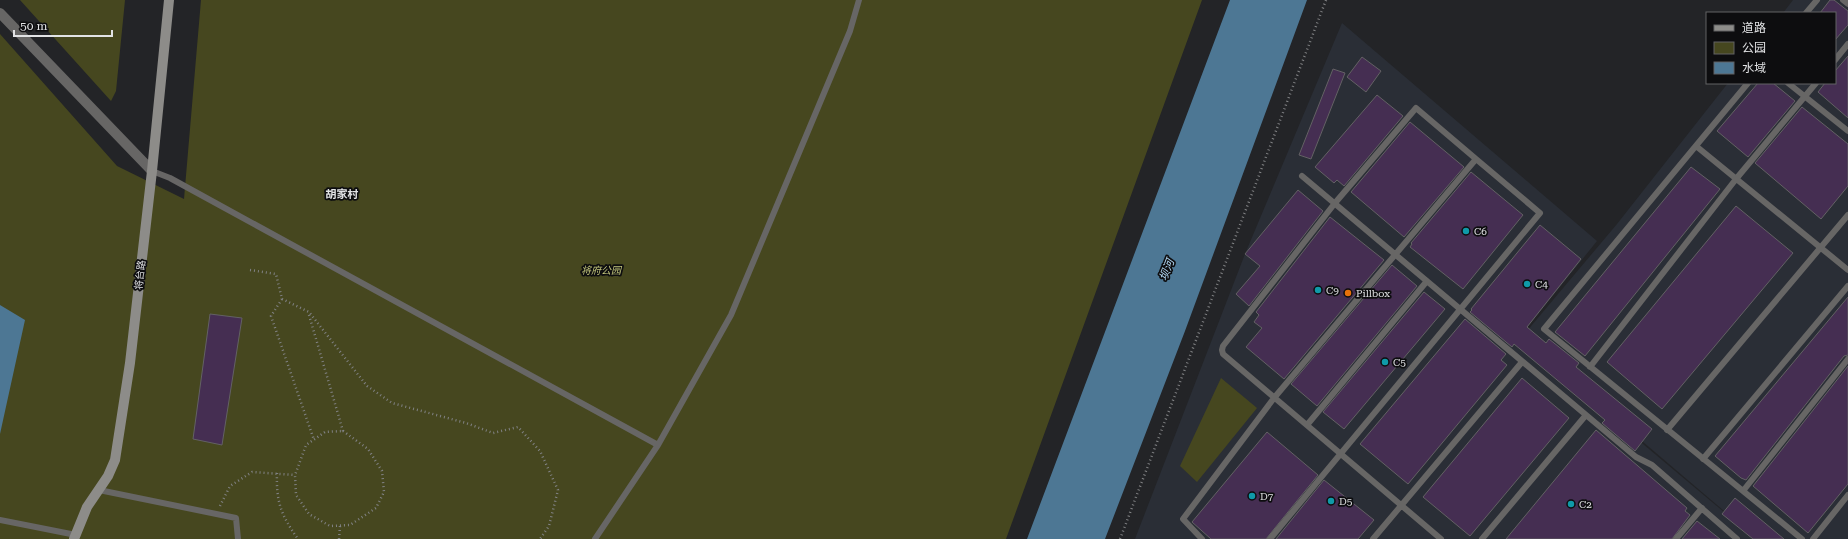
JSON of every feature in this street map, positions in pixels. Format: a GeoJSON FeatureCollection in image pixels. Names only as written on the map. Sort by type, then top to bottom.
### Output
{"type":"FeatureCollection","features":[{"type":"Feature","properties":{"kind":"main road","name":"将台路"},"geometry":{"type":"LineString","coordinates":[[75,537],[88,507],[108,476],[115,460],[130,363],[152,172],[169,0]]}},
{"type":"Feature","properties":{"kind":"street"},"geometry":{"type":"LineString","coordinates":[[0,13],[152,172]]}},
{"type":"Feature","properties":{"kind":"lane"},"geometry":{"type":"LineString","coordinates":[[595,539],[658,445],[731,315],[850,31],[859,0]]}},
{"type":"Feature","properties":{"kind":"lane"},"geometry":{"type":"LineString","coordinates":[[1807,12],[1817,0]]}},
{"type":"Feature","properties":{"kind":"lane"},"geometry":{"type":"LineString","coordinates":[[1843,0],[1848,4]]}},
{"type":"Feature","properties":{"kind":"lane"},"geometry":{"type":"LineString","coordinates":[[1836,59],[1848,44]]}},
{"type":"Feature","properties":{"kind":"lane"},"geometry":{"type":"LineString","coordinates":[[1747,84],[1544,329],[1802,539]]}},
{"type":"Feature","properties":{"kind":"lane"},"geometry":{"type":"LineString","coordinates":[[1789,84],[1848,131]]}},
{"type":"Feature","properties":{"kind":"lane"},"geometry":{"type":"LineString","coordinates":[[1590,367],[1736,179],[1815,84]]}},
{"type":"Feature","properties":{"kind":"lane"},"geometry":{"type":"LineString","coordinates":[[1270,539],[1341,455],[1540,213],[1416,108],[1335,203],[1223,346],[1222,350],[1223,354],[1341,455],[1441,539]]}},
{"type":"Feature","properties":{"kind":"lane"},"geometry":{"type":"LineString","coordinates":[[1696,146],[1848,270]]}},
{"type":"Feature","properties":{"kind":"lane"},"geometry":{"type":"LineString","coordinates":[[1202,539],[1183,519],[1274,398],[1476,159]]}},
{"type":"Feature","properties":{"kind":"lane"},"geometry":{"type":"LineString","coordinates":[[152,172],[170,178],[658,445]]}},
{"type":"Feature","properties":{"kind":"lane"},"geometry":{"type":"LineString","coordinates":[[1302,176],[1636,457],[1652,465],[1737,539]]}},
{"type":"Feature","properties":{"kind":"lane"},"geometry":{"type":"LineString","coordinates":[[1667,430],[1848,215]]}},
{"type":"Feature","properties":{"kind":"lane"},"geometry":{"type":"LineString","coordinates":[[1307,425],[1427,281]]}},
{"type":"Feature","properties":{"kind":"lane"},"geometry":{"type":"LineString","coordinates":[[1703,459],[1848,286]]}},
{"type":"Feature","properties":{"kind":"lane"},"geometry":{"type":"LineString","coordinates":[[1743,491],[1848,359]]}},
{"type":"Feature","properties":{"kind":"lane"},"geometry":{"type":"LineString","coordinates":[[1373,539],[1522,362]]}},
{"type":"Feature","properties":{"kind":"lane"},"geometry":{"type":"LineString","coordinates":[[1482,539],[1586,415]]}},
{"type":"Feature","properties":{"kind":"lane"},"geometry":{"type":"LineString","coordinates":[[99,490],[236,518],[238,539]]}},
{"type":"Feature","properties":{"kind":"lane"},"geometry":{"type":"LineString","coordinates":[[1812,539],[1848,495]]}},
{"type":"Feature","properties":{"kind":"lane"},"geometry":{"type":"LineString","coordinates":[[1676,539],[1702,508]]}},
{"type":"Feature","properties":{"kind":"lane"},"geometry":{"type":"LineString","coordinates":[[0,520],[75,537]]}},
{"type":"Feature","properties":{"kind":"path"},"geometry":{"type":"LineString","coordinates":[[1120,539],[1326,0]]}},
{"type":"Feature","properties":{"kind":"path"},"geometry":{"type":"LineString","coordinates":[[250,270],[276,274],[282,299],[271,316],[314,440]]}},
{"type":"Feature","properties":{"kind":"path"},"geometry":{"type":"LineString","coordinates":[[282,299],[309,312],[367,386],[392,403],[466,423],[493,433],[518,427],[540,452],[558,490],[549,526],[540,539]]}},
{"type":"Feature","properties":{"kind":"path"},"geometry":{"type":"LineString","coordinates":[[309,312],[344,431],[368,449],[382,471],[384,492],[376,508],[350,526],[330,526],[309,514],[296,495],[295,475],[306,445],[324,432],[344,431]]}},
{"type":"Feature","properties":{"kind":"path"},"geometry":{"type":"LineString","coordinates":[[217,514],[230,486],[252,472],[295,475]]}},
{"type":"Feature","properties":{"kind":"path"},"geometry":{"type":"LineString","coordinates":[[277,473],[276,493],[278,500],[285,521],[298,539]]}},
{"type":"Feature","properties":{"kind":"path"},"geometry":{"type":"LineString","coordinates":[[338,539],[340,526]]}},
{"type":"Feature","properties":{"kind":"shaded area"},"geometry":{"type":"Polygon","coordinates":[[[1793,0],[1848,0],[1848,539],[1757,539],[1521,338],[1617,224],[1727,84],[1836,84],[1836,12],[1784,12],[1793,0]]]}},
{"type":"Feature","properties":{"kind":"shaded area"},"geometry":{"type":"Polygon","coordinates":[[[1342,23],[1597,241],[1518,339],[1756,539],[1135,539],[1245,254],[1342,23]]]}},
{"type":"Feature","properties":{"kind":"green space"},"geometry":{"type":"Polygon","coordinates":[[[20,0],[125,0],[116,91],[111,101],[20,0]]]}},
{"type":"Feature","properties":{"kind":"green space","name":"将府公园"},"geometry":{"type":"Polygon","coordinates":[[[201,0],[1202,0],[1006,539],[0,539],[0,34],[117,166],[184,199],[201,0]]]}},
{"type":"Feature","properties":{"kind":"green space"},"geometry":{"type":"Polygon","coordinates":[[[1221,378],[1257,408],[1197,482],[1180,466],[1221,378]]]}},
{"type":"Feature","properties":{"kind":"water","name":"坝河"},"geometry":{"type":"Polygon","coordinates":[[[1230,0],[1307,0],[1185,331],[1105,539],[1027,539],[1230,0]]]}},
{"type":"Feature","properties":{"kind":"water"},"geometry":{"type":"Polygon","coordinates":[[[0,305],[25,320],[0,434],[0,305]]]}},
{"type":"Feature","properties":{"kind":"building"},"geometry":{"type":"Polygon","coordinates":[[[1830,0],[1834,0],[1848,11],[1848,25],[1836,39],[1836,12],[1821,12],[1830,0]]]}},
{"type":"Feature","properties":{"kind":"building"},"geometry":{"type":"Polygon","coordinates":[[[1848,56],[1848,118],[1818,92],[1824,84],[1836,84],[1836,70],[1848,56]]]}},
{"type":"Feature","properties":{"kind":"building"},"geometry":{"type":"Polygon","coordinates":[[[1362,57],[1381,71],[1366,92],[1347,77],[1362,57]]]}},
{"type":"Feature","properties":{"kind":"building"},"geometry":{"type":"Polygon","coordinates":[[[1333,69],[1345,73],[1311,159],[1299,155],[1333,69]]]}},
{"type":"Feature","properties":{"kind":"building"},"geometry":{"type":"Polygon","coordinates":[[[1757,84],[1774,84],[1795,101],[1748,157],[1717,131],[1757,84]]]}},
{"type":"Feature","properties":{"kind":"building"},"geometry":{"type":"Polygon","coordinates":[[[1377,95],[1403,116],[1344,186],[1337,180],[1334,183],[1315,167],[1377,95]]]}},
{"type":"Feature","properties":{"kind":"building"},"geometry":{"type":"Polygon","coordinates":[[[1802,107],[1848,144],[1848,186],[1821,219],[1755,163],[1802,107]]]}},
{"type":"Feature","properties":{"kind":"building"},"geometry":{"type":"Polygon","coordinates":[[[1410,122],[1464,167],[1404,237],[1351,192],[1410,122]]]}},
{"type":"Feature","properties":{"kind":"building"},"geometry":{"type":"Polygon","coordinates":[[[1691,167],[1720,189],[1585,356],[1555,332],[1691,167]]]}},
{"type":"Feature","properties":{"kind":"building","name":"C6"},"geometry":{"type":"Polygon","coordinates":[[[1471,172],[1523,215],[1463,289],[1410,247],[1412,244],[1411,243],[1471,172]]]}},
{"type":"Feature","properties":{"kind":"building"},"geometry":{"type":"Polygon","coordinates":[[[1298,190],[1323,211],[1249,306],[1236,294],[1260,266],[1245,254],[1298,190]]]}},
{"type":"Feature","properties":{"kind":"building"},"geometry":{"type":"Polygon","coordinates":[[[1736,206],[1793,253],[1662,409],[1607,362],[1736,206]]]}},
{"type":"Feature","properties":{"kind":"building","name":"C9"},"geometry":{"type":"Polygon","coordinates":[[[1330,217],[1384,260],[1284,379],[1246,347],[1262,328],[1254,322],[1259,315],[1256,312],[1330,217]]]}},
{"type":"Feature","properties":{"kind":"building"},"geometry":{"type":"Polygon","coordinates":[[[1540,225],[1581,259],[1527,327],[1546,343],[1549,339],[1579,363],[1576,367],[1652,429],[1635,451],[1602,423],[1605,420],[1514,344],[1512,347],[1470,312],[1540,225]]]}},
{"type":"Feature","properties":{"kind":"building"},"geometry":{"type":"Polygon","coordinates":[[[1392,265],[1417,286],[1317,406],[1291,384],[1392,265]]]}},
{"type":"Feature","properties":{"kind":"building","name":"C5"},"geometry":{"type":"Polygon","coordinates":[[[1424,292],[1445,309],[1344,429],[1323,412],[1424,292]]]}},
{"type":"Feature","properties":{"kind":"building"},"geometry":{"type":"Polygon","coordinates":[[[1848,297],[1848,355],[1844,356],[1746,480],[1741,478],[1715,456],[1848,297]]]}},
{"type":"Feature","properties":{"kind":"building"},"geometry":{"type":"Polygon","coordinates":[[[210,314],[242,318],[222,445],[193,439],[210,314]]]}},
{"type":"Feature","properties":{"kind":"building"},"geometry":{"type":"Polygon","coordinates":[[[1465,319],[1506,354],[1501,360],[1507,365],[1408,484],[1360,444],[1465,319]]]}},
{"type":"Feature","properties":{"kind":"building"},"geometry":{"type":"Polygon","coordinates":[[[1848,366],[1848,484],[1808,533],[1753,486],[1848,366]]]}},
{"type":"Feature","properties":{"kind":"building"},"geometry":{"type":"Polygon","coordinates":[[[1522,378],[1569,418],[1470,536],[1423,497],[1522,378]]]}},
{"type":"Feature","properties":{"kind":"building"},"geometry":{"type":"Polygon","coordinates":[[[1596,430],[1687,508],[1685,511],[1690,515],[1672,539],[1506,539],[1596,430]]]}},
{"type":"Feature","properties":{"kind":"building","name":"D7"},"geometry":{"type":"Polygon","coordinates":[[[1267,432],[1318,475],[1266,539],[1211,539],[1192,522],[1267,432]]]}},
{"type":"Feature","properties":{"kind":"building","name":"D5"},"geometry":{"type":"Polygon","coordinates":[[[1324,480],[1374,520],[1358,539],[1276,539],[1324,480]]]}},
{"type":"Feature","properties":{"kind":"building"},"geometry":{"type":"Polygon","coordinates":[[[1735,498],[1784,539],[1753,539],[1722,514],[1735,498]]]}},
{"type":"Feature","properties":{"kind":"building"},"geometry":{"type":"Polygon","coordinates":[[[1697,521],[1720,539],[1682,539],[1697,521]]]}},
{"type":"Feature","properties":{"kind":"place","name":"C6"},"geometry":{"type":"Point","coordinates":[1466,231]}},
{"type":"Feature","properties":{"kind":"place","name":"C4"},"geometry":{"type":"Point","coordinates":[1527,284]}},
{"type":"Feature","properties":{"kind":"place","name":"C9"},"geometry":{"type":"Point","coordinates":[1318,290]}},
{"type":"Feature","properties":{"kind":"place","name":"Pillbox"},"geometry":{"type":"Point","coordinates":[1348,293]}},
{"type":"Feature","properties":{"kind":"place","name":"C5"},"geometry":{"type":"Point","coordinates":[1385,362]}},
{"type":"Feature","properties":{"kind":"place","name":"D7"},"geometry":{"type":"Point","coordinates":[1252,496]}},
{"type":"Feature","properties":{"kind":"place","name":"D5"},"geometry":{"type":"Point","coordinates":[1331,501]}},
{"type":"Feature","properties":{"kind":"place","name":"C2"},"geometry":{"type":"Point","coordinates":[1571,504]}},
{"type":"Feature","properties":{"kind":"district","name":"胡家村"},"geometry":{"type":"Point","coordinates":[342,194]}}]}
